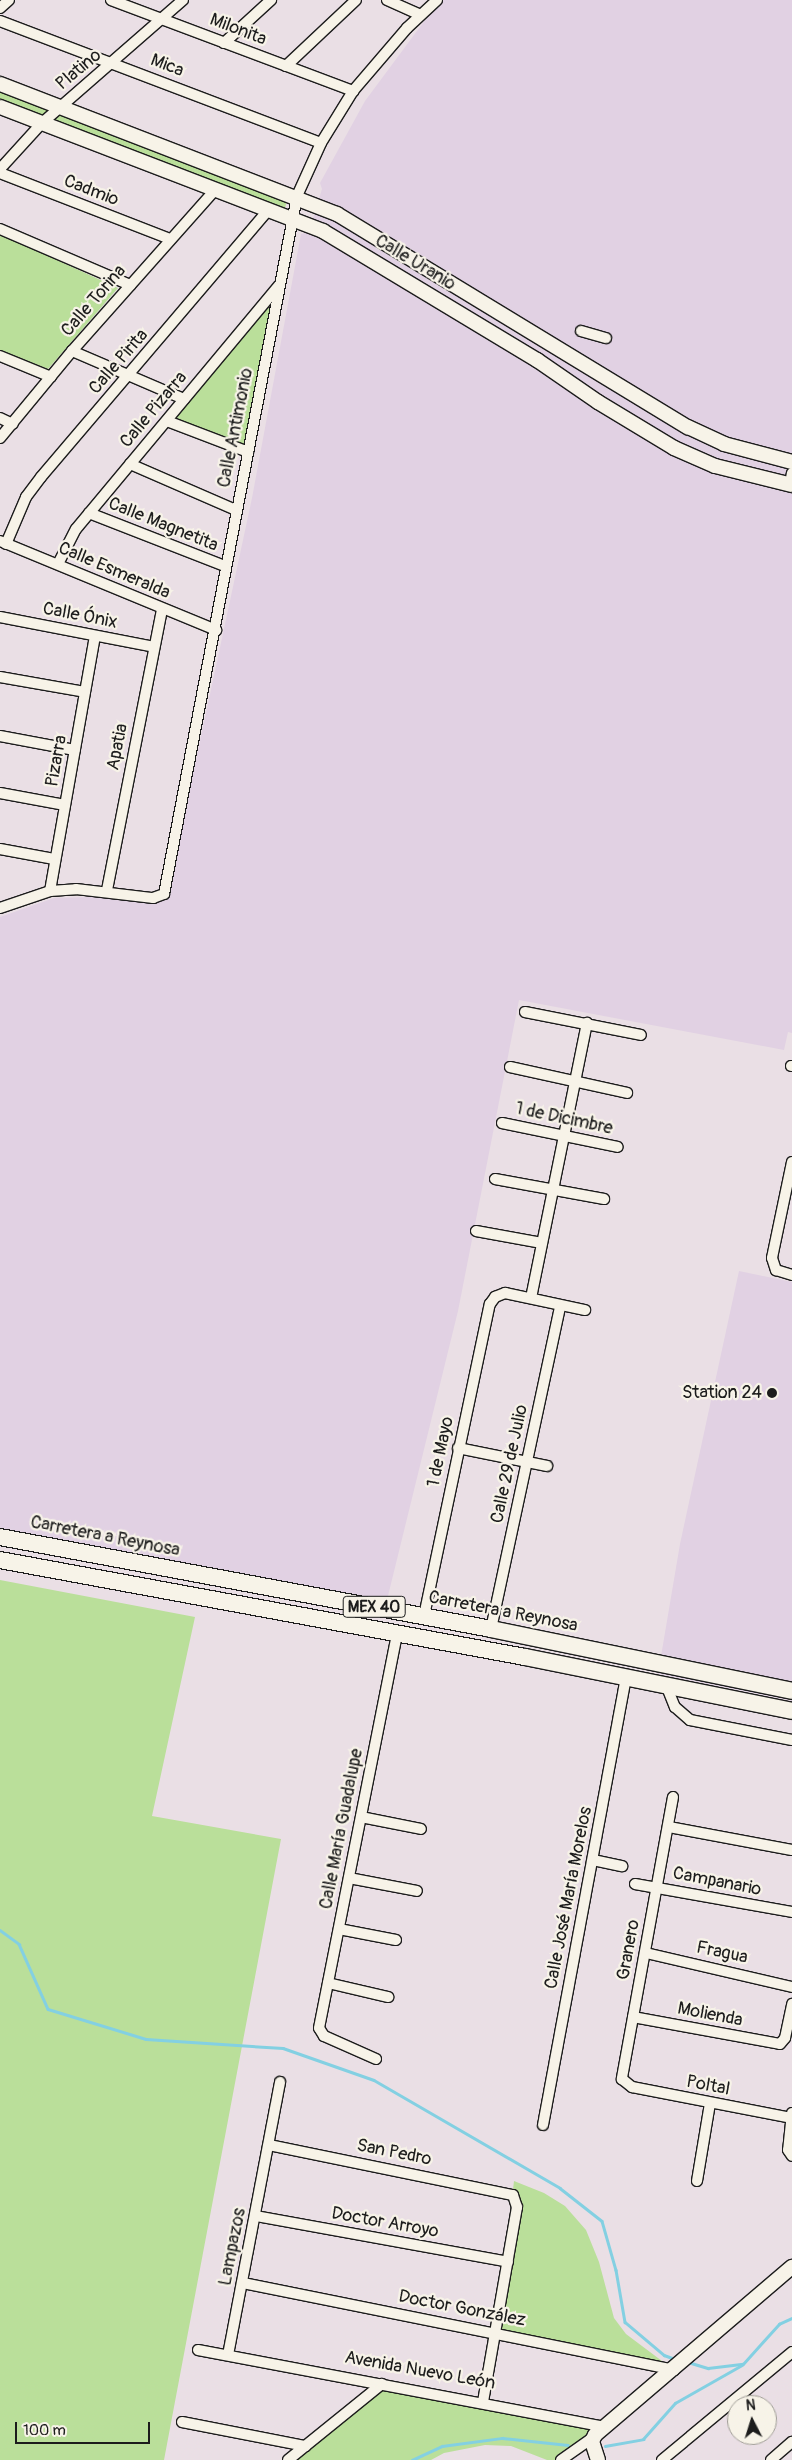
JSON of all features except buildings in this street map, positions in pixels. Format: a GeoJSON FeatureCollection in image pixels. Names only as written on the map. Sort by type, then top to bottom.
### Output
{"type":"FeatureCollection","features":[{"type":"Feature","properties":{"kind":"main road","name":"Carretera a Reynosa"},"geometry":{"type":"LineString","coordinates":[[0,1537],[492,1629],[792,1691]]}},
{"type":"Feature","properties":{"kind":"main road","name":"MEX 40"},"geometry":{"type":"LineString","coordinates":[[0,1560],[525,1657],[792,1711]]}},
{"type":"Feature","properties":{"kind":"main road"},"geometry":{"type":"LineString","coordinates":[[352,1625],[407,1628],[418,1624],[424,1616]]}},
{"type":"Feature","properties":{"kind":"main road"},"geometry":{"type":"LineString","coordinates":[[414,1637],[452,1633],[474,1626]]}},
{"type":"Feature","properties":{"kind":"main road"},"geometry":{"type":"LineString","coordinates":[[514,1634],[505,1641],[505,1647],[525,1657]]}},
{"type":"Feature","properties":{"kind":"main road"},"geometry":{"type":"LineString","coordinates":[[748,1702],[792,1700]]}},
{"type":"Feature","properties":{"kind":"street"},"geometry":{"type":"LineString","coordinates":[[0,8],[8,0]]}},
{"type":"Feature","properties":{"kind":"street","name":"Milonita"},"geometry":{"type":"LineString","coordinates":[[111,0],[353,91]]}},
{"type":"Feature","properties":{"kind":"street","name":"Platino"},"geometry":{"type":"LineString","coordinates":[[0,169],[42,123],[183,0]]}},
{"type":"Feature","properties":{"kind":"street"},"geometry":{"type":"LineString","coordinates":[[224,43],[271,0]]}},
{"type":"Feature","properties":{"kind":"street"},"geometry":{"type":"LineString","coordinates":[[286,66],[356,0]]}},
{"type":"Feature","properties":{"kind":"street"},"geometry":{"type":"LineString","coordinates":[[387,0],[420,15]]}},
{"type":"Feature","properties":{"kind":"street","name":"Calle Antimonio"},"geometry":{"type":"LineString","coordinates":[[107,890],[153,898],[164,894],[168,882],[216,630],[224,566],[297,196],[321,143],[353,91],[420,15],[437,0]]}},
{"type":"Feature","properties":{"kind":"street","name":"Mica"},"geometry":{"type":"LineString","coordinates":[[0,21],[114,62],[321,143]]}},
{"type":"Feature","properties":{"kind":"street","name":"Calle Uranio"},"geometry":{"type":"LineString","coordinates":[[0,84],[59,108],[297,196],[337,214],[688,427],[724,444],[792,462]]}},
{"type":"Feature","properties":{"kind":"street","name":"Calle Uranio"},"geometry":{"type":"LineString","coordinates":[[0,107],[293,217],[346,243],[674,448],[715,466],[791,480]]}},
{"type":"Feature","properties":{"kind":"street","name":"Cadmio"},"geometry":{"type":"LineString","coordinates":[[0,174],[170,239]]}},
{"type":"Feature","properties":{"kind":"street","name":"Calle Torina"},"geometry":{"type":"LineString","coordinates":[[0,438],[72,351],[216,189]]}},
{"type":"Feature","properties":{"kind":"street","name":"Calle Pirita"},"geometry":{"type":"LineString","coordinates":[[3,543],[26,497],[41,477],[129,376],[269,209]]}},
{"type":"Feature","properties":{"kind":"street"},"geometry":{"type":"LineString","coordinates":[[0,230],[130,285]]}},
{"type":"Feature","properties":{"kind":"street","name":"Calle Pizarra"},"geometry":{"type":"LineString","coordinates":[[58,564],[76,529],[281,282]]}},
{"type":"Feature","properties":{"kind":"street"},"geometry":{"type":"LineString","coordinates":[[581,331],[606,338]]}},
{"type":"Feature","properties":{"kind":"street"},"geometry":{"type":"LineString","coordinates":[[72,351],[184,399]]}},
{"type":"Feature","properties":{"kind":"street"},"geometry":{"type":"LineString","coordinates":[[0,356],[51,377]]}},
{"type":"Feature","properties":{"kind":"street"},"geometry":{"type":"LineString","coordinates":[[0,418],[13,424]]}},
{"type":"Feature","properties":{"kind":"street"},"geometry":{"type":"LineString","coordinates":[[167,421],[248,452]]}},
{"type":"Feature","properties":{"kind":"street"},"geometry":{"type":"LineString","coordinates":[[130,464],[236,510]]}},
{"type":"Feature","properties":{"kind":"street","name":"Calle Magnetita"},"geometry":{"type":"LineString","coordinates":[[89,513],[224,566]]}},
{"type":"Feature","properties":{"kind":"street","name":"Calle Esmeralda"},"geometry":{"type":"LineString","coordinates":[[3,543],[58,564],[162,610],[216,630]]}},
{"type":"Feature","properties":{"kind":"street","name":"Apatia"},"geometry":{"type":"LineString","coordinates":[[107,890],[162,610]]}},
{"type":"Feature","properties":{"kind":"street","name":"Calle Ónix"},"geometry":{"type":"LineString","coordinates":[[0,617],[154,647]]}},
{"type":"Feature","properties":{"kind":"street","name":"Pizarra"},"geometry":{"type":"LineString","coordinates":[[50,891],[54,859],[95,636]]}},
{"type":"Feature","properties":{"kind":"street"},"geometry":{"type":"LineString","coordinates":[[0,676],[86,692]]}},
{"type":"Feature","properties":{"kind":"street"},"geometry":{"type":"LineString","coordinates":[[0,736],[75,750]]}},
{"type":"Feature","properties":{"kind":"street"},"geometry":{"type":"LineString","coordinates":[[0,793],[65,805]]}},
{"type":"Feature","properties":{"kind":"street"},"geometry":{"type":"LineString","coordinates":[[0,849],[54,859]]}},
{"type":"Feature","properties":{"kind":"street"},"geometry":{"type":"LineString","coordinates":[[0,908],[50,891],[107,890]]}},
{"type":"Feature","properties":{"kind":"street"},"geometry":{"type":"LineString","coordinates":[[525,1012],[642,1035]]}},
{"type":"Feature","properties":{"kind":"street"},"geometry":{"type":"LineString","coordinates":[[585,1310],[560,1306],[531,1298],[555,1190],[587,1024]]}},
{"type":"Feature","properties":{"kind":"street"},"geometry":{"type":"LineString","coordinates":[[510,1068],[626,1093]]}},
{"type":"Feature","properties":{"kind":"street","name":"1 de Dicimbre"},"geometry":{"type":"LineString","coordinates":[[502,1123],[618,1147]]}},
{"type":"Feature","properties":{"kind":"street"},"geometry":{"type":"LineString","coordinates":[[792,1162],[781,1214],[773,1267],[792,1275]]}},
{"type":"Feature","properties":{"kind":"street"},"geometry":{"type":"LineString","coordinates":[[495,1179],[604,1199]]}},
{"type":"Feature","properties":{"kind":"street"},"geometry":{"type":"LineString","coordinates":[[781,1214],[792,1216]]}},
{"type":"Feature","properties":{"kind":"street"},"geometry":{"type":"LineString","coordinates":[[476,1231],[542,1243]]}},
{"type":"Feature","properties":{"kind":"street","name":"1 de Mayo"},"geometry":{"type":"LineString","coordinates":[[424,1616],[458,1448],[490,1304],[495,1296],[505,1293],[531,1298]]}},
{"type":"Feature","properties":{"kind":"street","name":"Calle 29 de Julio"},"geometry":{"type":"LineString","coordinates":[[492,1629],[560,1306]]}},
{"type":"Feature","properties":{"kind":"street"},"geometry":{"type":"LineString","coordinates":[[458,1448],[548,1466]]}},
{"type":"Feature","properties":{"kind":"street","name":"Calle María Guadalupe"},"geometry":{"type":"LineString","coordinates":[[376,2059],[324,2036],[319,2031],[397,1634]]}},
{"type":"Feature","properties":{"kind":"street","name":"Calle José María Morelos"},"geometry":{"type":"LineString","coordinates":[[543,2125],[626,1677]]}},
{"type":"Feature","properties":{"kind":"street"},"geometry":{"type":"LineString","coordinates":[[666,1685],[675,1707],[690,1720],[792,1740]]}},
{"type":"Feature","properties":{"kind":"street","name":"Granero"},"geometry":{"type":"LineString","coordinates":[[622,2079],[669,1827],[673,1796]]}},
{"type":"Feature","properties":{"kind":"street"},"geometry":{"type":"LineString","coordinates":[[361,1817],[421,1829]]}},
{"type":"Feature","properties":{"kind":"street"},"geometry":{"type":"LineString","coordinates":[[669,1827],[792,1850]]}},
{"type":"Feature","properties":{"kind":"street"},"geometry":{"type":"LineString","coordinates":[[593,1860],[622,1866]]}},
{"type":"Feature","properties":{"kind":"street"},"geometry":{"type":"LineString","coordinates":[[349,1878],[417,1891]]}},
{"type":"Feature","properties":{"kind":"street","name":"Campanario"},"geometry":{"type":"LineString","coordinates":[[635,1884],[792,1912]]}},
{"type":"Feature","properties":{"kind":"street"},"geometry":{"type":"LineString","coordinates":[[339,1929],[396,1940]]}},
{"type":"Feature","properties":{"kind":"street","name":"Fragua"},"geometry":{"type":"LineString","coordinates":[[646,1953],[791,1986]]}},
{"type":"Feature","properties":{"kind":"street"},"geometry":{"type":"LineString","coordinates":[[328,1983],[388,1997]]}},
{"type":"Feature","properties":{"kind":"street","name":"Molienda"},"geometry":{"type":"LineString","coordinates":[[633,2017],[780,2044],[785,2038],[792,2004]]}},
{"type":"Feature","properties":{"kind":"street","name":"Poltal"},"geometry":{"type":"LineString","coordinates":[[622,2079],[632,2087],[710,2103],[792,2116]]}},
{"type":"Feature","properties":{"kind":"street","name":"Lampazos"},"geometry":{"type":"LineString","coordinates":[[228,2355],[280,2082]]}},
{"type":"Feature","properties":{"kind":"street"},"geometry":{"type":"LineString","coordinates":[[697,2181],[710,2103]]}},
{"type":"Feature","properties":{"kind":"street"},"geometry":{"type":"LineString","coordinates":[[791,2156],[792,2116]]}},
{"type":"Feature","properties":{"kind":"street","name":"San Pedro"},"geometry":{"type":"LineString","coordinates":[[269,2145],[513,2195],[516,2207],[508,2262]]}},
{"type":"Feature","properties":{"kind":"street","name":"Doctor Arroyo"},"geometry":{"type":"LineString","coordinates":[[256,2216],[508,2262]]}},
{"type":"Feature","properties":{"kind":"street"},"geometry":{"type":"LineString","coordinates":[[483,2402],[508,2262]]}},
{"type":"Feature","properties":{"kind":"street"},"geometry":{"type":"LineString","coordinates":[[561,2460],[592,2438],[676,2368],[792,2267]]}},
{"type":"Feature","properties":{"kind":"street","name":"Doctor González"},"geometry":{"type":"LineString","coordinates":[[243,2283],[676,2368]]}},
{"type":"Feature","properties":{"kind":"street","name":"Avenida Nuevo León"},"geometry":{"type":"LineString","coordinates":[[198,2350],[483,2402],[605,2427]]}},
{"type":"Feature","properties":{"kind":"street"},"geometry":{"type":"LineString","coordinates":[[662,2460],[792,2352]]}},
{"type":"Feature","properties":{"kind":"street"},"geometry":{"type":"LineString","coordinates":[[288,2460],[382,2384]]}},
{"type":"Feature","properties":{"kind":"street"},"geometry":{"type":"LineString","coordinates":[[182,2422],[306,2446]]}},
{"type":"Feature","properties":{"kind":"street"},"geometry":{"type":"LineString","coordinates":[[592,2438],[598,2460]]}},
{"type":"Feature","properties":{"kind":"street"},"geometry":{"type":"LineString","coordinates":[[771,2460],[792,2442]]}},
{"type":"Feature","properties":{"kind":"shaded area"},"geometry":{"type":"Polygon","coordinates":[[[440,0],[792,0],[792,1033],[788,1032],[784,1050],[519,1000],[458,1311],[386,1604],[0,1528],[0,917],[54,898],[167,895],[252,498],[301,234],[309,232],[322,189],[320,183],[365,101],[440,0]]]}},
{"type":"Feature","properties":{"kind":"shaded area"},"geometry":{"type":"Polygon","coordinates":[[[739,1271],[792,1282],[792,1701],[658,1674],[680,1544],[739,1271]]]}},
{"type":"Feature","properties":{"kind":"green space"},"geometry":{"type":"Polygon","coordinates":[[[0,90],[288,197],[285,208],[0,100],[0,90]]]}},
{"type":"Feature","properties":{"kind":"green space"},"geometry":{"type":"Polygon","coordinates":[[[0,234],[118,288],[48,369],[0,350],[0,234]]]}},
{"type":"Feature","properties":{"kind":"green space"},"geometry":{"type":"Polygon","coordinates":[[[281,282],[248,452],[167,421],[281,282]]]}},
{"type":"Feature","properties":{"kind":"green space"},"geometry":{"type":"Polygon","coordinates":[[[0,1580],[195,1617],[152,1816],[281,1839],[164,2460],[0,2460],[0,1580]]]}},
{"type":"Feature","properties":{"kind":"green space"},"geometry":{"type":"Polygon","coordinates":[[[514,2181],[544,2193],[565,2206],[586,2230],[599,2262],[614,2318],[626,2334],[674,2370],[496,2332],[514,2181]]]}},
{"type":"Feature","properties":{"kind":"green space"},"geometry":{"type":"Polygon","coordinates":[[[382,2384],[605,2427],[561,2460],[547,2460],[511,2446],[485,2445],[444,2453],[431,2460],[286,2460],[382,2384]]]}},
{"type":"Feature","properties":{"kind":"waterway"},"geometry":{"type":"LineString","coordinates":[[0,1930],[19,1944],[48,2009],[146,2039],[283,2048],[374,2080],[560,2188],[602,2221],[616,2270],[625,2322],[664,2355],[675,2359]]}},
{"type":"Feature","properties":{"kind":"waterway"},"geometry":{"type":"LineString","coordinates":[[688,2362],[708,2368],[743,2364],[779,2324],[792,2318]]}},
{"type":"Feature","properties":{"kind":"waterway"},"geometry":{"type":"LineString","coordinates":[[605,2446],[643,2439],[675,2403],[742,2365]]}},
{"type":"Feature","properties":{"kind":"waterway"},"geometry":{"type":"LineString","coordinates":[[412,2460],[442,2446],[502,2438],[568,2445]]}},
{"type":"Feature","properties":{"kind":"place","name":"Station 24"},"geometry":{"type":"Point","coordinates":[772,1393]}}]}
